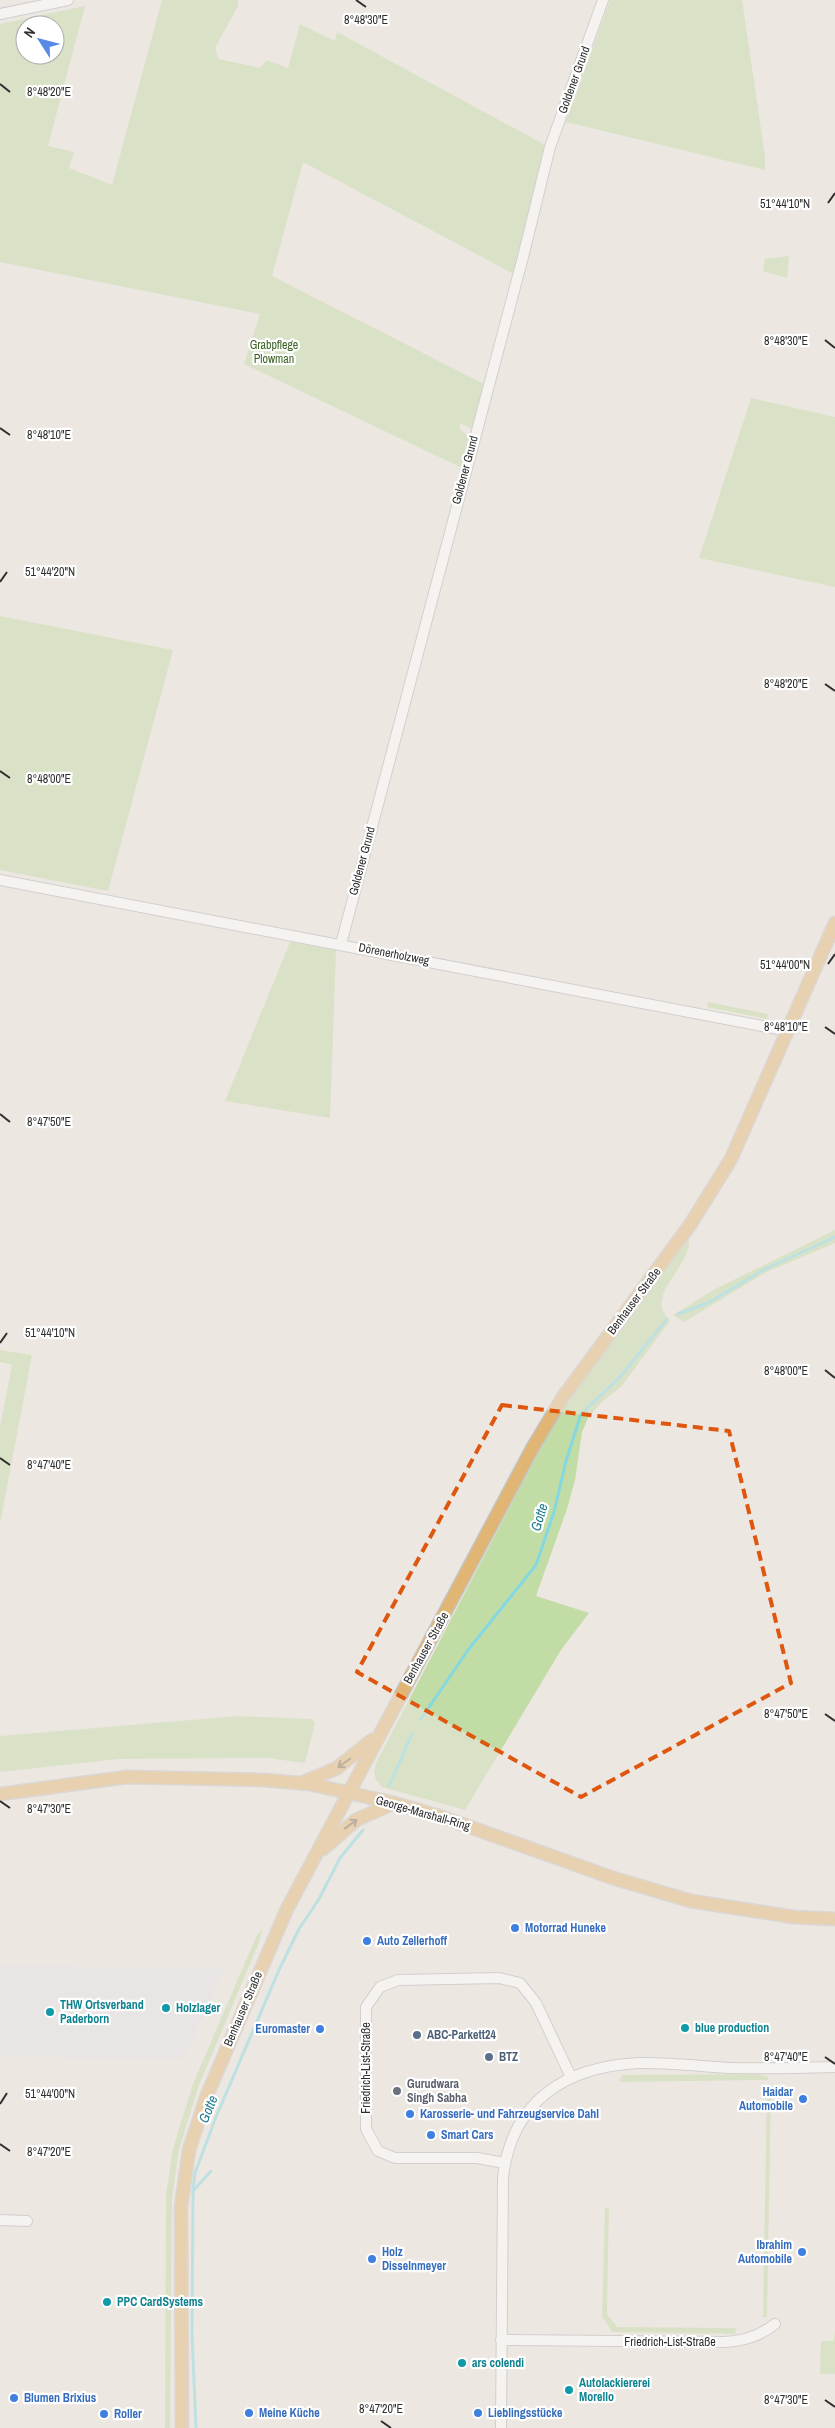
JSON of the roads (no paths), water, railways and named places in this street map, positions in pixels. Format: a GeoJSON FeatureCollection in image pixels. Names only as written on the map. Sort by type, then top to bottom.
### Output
{"type":"FeatureCollection","features":[{"type":"Feature","properties":{"kind":"main road","name":"Benhauser Straße"},"geometry":{"type":"LineString","coordinates":[[182,2428],[181,2207],[188,2150],[207,2095],[236,2023],[284,1917],[348,1792],[533,1447],[563,1397],[653,1277],[707,1200],[731,1159],[835,923]]}},
{"type":"Feature","properties":{"kind":"main road"},"geometry":{"type":"LineString","coordinates":[[300,1783],[337,1768],[355,1755],[380,1731]]}},
{"type":"Feature","properties":{"kind":"main road","name":"George-Marshall-Ring"},"geometry":{"type":"LineString","coordinates":[[0,1794],[127,1778],[300,1783],[394,1803],[452,1820],[613,1878],[691,1901],[794,1917],[835,1919]]}},
{"type":"Feature","properties":{"kind":"main road"},"geometry":{"type":"LineString","coordinates":[[316,1856],[356,1820],[394,1803]]}},
{"type":"Feature","properties":{"kind":"street"},"geometry":{"type":"LineString","coordinates":[[0,14],[68,0]]}},
{"type":"Feature","properties":{"kind":"street","name":"Goldener Grund"},"geometry":{"type":"LineString","coordinates":[[341,944],[523,257],[550,147],[603,0]]}},
{"type":"Feature","properties":{"kind":"street","name":"Dörenerholzweg"},"geometry":{"type":"LineString","coordinates":[[0,880],[788,1031]]}},
{"type":"Feature","properties":{"kind":"street","name":"Friedrich-List-Straße"},"geometry":{"type":"LineString","coordinates":[[505,2163],[477,2158],[395,2158],[378,2151],[366,2129],[366,2007],[372,1996],[380,1987],[398,1980],[499,1978],[520,1983],[536,2003],[571,2077]]}},
{"type":"Feature","properties":{"kind":"street"},"geometry":{"type":"LineString","coordinates":[[501,2428],[501,2222],[505,2163],[511,2140],[524,2116],[540,2098],[571,2077],[611,2066],[643,2063],[734,2068],[835,2067]]}},
{"type":"Feature","properties":{"kind":"street"},"geometry":{"type":"LineString","coordinates":[[0,2220],[28,2221]]}},
{"type":"Feature","properties":{"kind":"street","name":"Friedrich-List-Straße"},"geometry":{"type":"LineString","coordinates":[[501,2340],[723,2342],[740,2341],[761,2335],[775,2324]]}},
{"type":"Feature","properties":{"kind":"waterway","name":"Gotte"},"geometry":{"type":"LineString","coordinates":[[678,1314],[708,1303],[765,1269],[835,1237]]}},
{"type":"Feature","properties":{"kind":"waterway","name":"Gotte"},"geometry":{"type":"LineString","coordinates":[[421,1719],[468,1650],[536,1565],[554,1512],[566,1461],[581,1414],[620,1377],[667,1319]]}},
{"type":"Feature","properties":{"kind":"waterway","name":"Gotte"},"geometry":{"type":"LineString","coordinates":[[389,1786],[412,1734]]}},
{"type":"Feature","properties":{"kind":"waterway","name":"Gotte"},"geometry":{"type":"LineString","coordinates":[[196,2428],[192,2334],[193,2191],[195,2173],[216,2117],[279,1970],[299,1929],[319,1899],[340,1858],[363,1830]]}},
{"type":"Feature","properties":{"kind":"waterway"},"geometry":{"type":"LineString","coordinates":[[193,2191],[211,2171]]}},
{"type":"Feature","properties":{"kind":"place","name":"Motorrad Huneke"},"geometry":{"type":"Point","coordinates":[515,1928]}},
{"type":"Feature","properties":{"kind":"place","name":"Auto Zellerhoff"},"geometry":{"type":"Point","coordinates":[367,1941]}},
{"type":"Feature","properties":{"kind":"place","name":"Holzlager"},"geometry":{"type":"Point","coordinates":[166,2008]}},
{"type":"Feature","properties":{"kind":"place","name":"THW Ortsverband Paderborn"},"geometry":{"type":"Point","coordinates":[50,2012]}},
{"type":"Feature","properties":{"kind":"place","name":"blue production"},"geometry":{"type":"Point","coordinates":[685,2028]}},
{"type":"Feature","properties":{"kind":"place","name":"Euromaster"},"geometry":{"type":"Point","coordinates":[320,2029]}},
{"type":"Feature","properties":{"kind":"place","name":"ABC-Parkett24"},"geometry":{"type":"Point","coordinates":[417,2035]}},
{"type":"Feature","properties":{"kind":"place","name":"BTZ"},"geometry":{"type":"Point","coordinates":[489,2057]}},
{"type":"Feature","properties":{"kind":"place","name":"Gurudwara Singh Sabha"},"geometry":{"type":"Point","coordinates":[397,2091]}},
{"type":"Feature","properties":{"kind":"place","name":"Haidar Automobile"},"geometry":{"type":"Point","coordinates":[803,2099]}},
{"type":"Feature","properties":{"kind":"place","name":"Karosserie- und Fahrzeugservice Dahl"},"geometry":{"type":"Point","coordinates":[410,2114]}},
{"type":"Feature","properties":{"kind":"place","name":"Smart Cars"},"geometry":{"type":"Point","coordinates":[431,2135]}},
{"type":"Feature","properties":{"kind":"place","name":"Ibrahim Automobile"},"geometry":{"type":"Point","coordinates":[802,2252]}},
{"type":"Feature","properties":{"kind":"place","name":"Holz Disselnmeyer"},"geometry":{"type":"Point","coordinates":[372,2259]}},
{"type":"Feature","properties":{"kind":"place","name":"PPC CardSystems"},"geometry":{"type":"Point","coordinates":[107,2302]}},
{"type":"Feature","properties":{"kind":"place","name":"ars colendi"},"geometry":{"type":"Point","coordinates":[462,2363]}},
{"type":"Feature","properties":{"kind":"place","name":"Autolackiererei Morello"},"geometry":{"type":"Point","coordinates":[569,2390]}},
{"type":"Feature","properties":{"kind":"place","name":"Blumen Brixius"},"geometry":{"type":"Point","coordinates":[14,2398]}},
{"type":"Feature","properties":{"kind":"place","name":"Meine Küche"},"geometry":{"type":"Point","coordinates":[249,2413]}},
{"type":"Feature","properties":{"kind":"place","name":"Lieblingsstücke"},"geometry":{"type":"Point","coordinates":[478,2413]}},
{"type":"Feature","properties":{"kind":"place","name":"Roller"},"geometry":{"type":"Point","coordinates":[104,2414]}},
{"type":"Feature","properties":{"kind":"park label","name":"Grabpflege Plowman"},"geometry":{"type":"Point","coordinates":[274,352]}}]}
